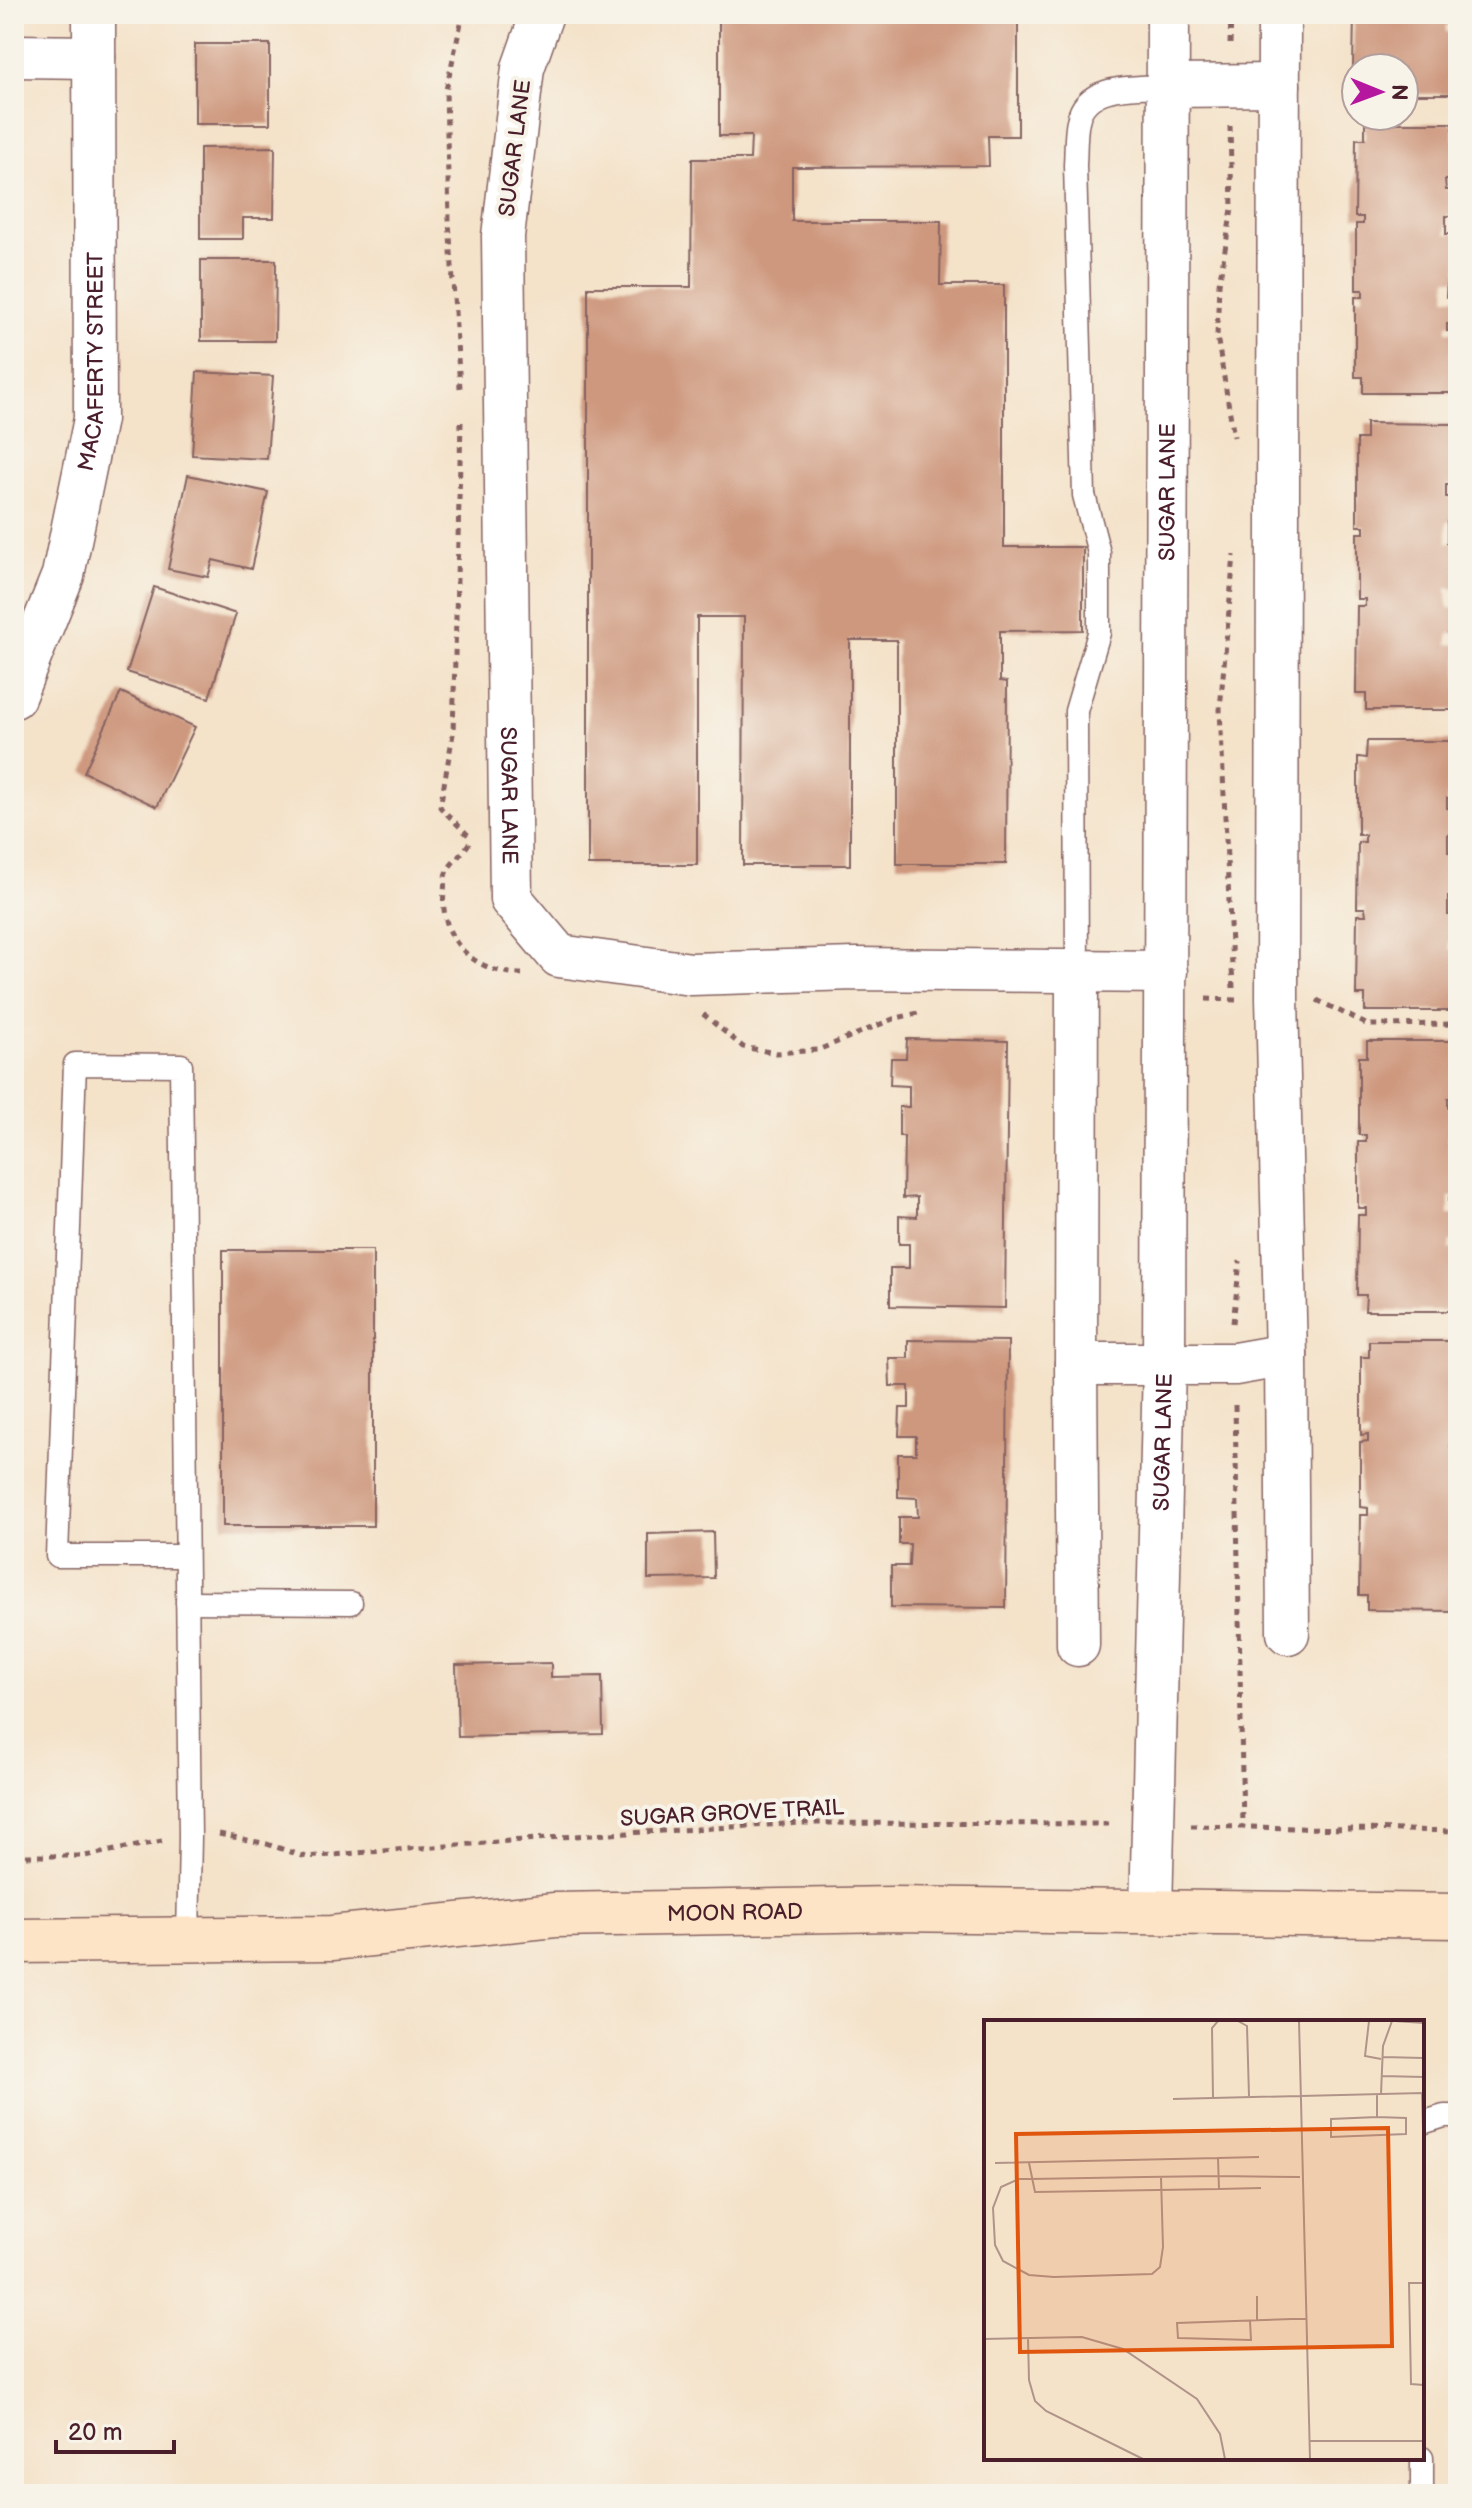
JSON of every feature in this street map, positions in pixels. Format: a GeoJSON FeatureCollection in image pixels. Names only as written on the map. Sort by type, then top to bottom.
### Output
{"type":"FeatureCollection","features":[{"type":"Feature","properties":{"kind":"street","name":"MACAFERTY STREET"},"geometry":{"type":"LineString","coordinates":[[14,697],[63,575],[95,419],[94,14]]}},
{"type":"Feature","properties":{"kind":"street","name":"SUGAR LANE"},"geometry":{"type":"LineString","coordinates":[[542,14],[523,68],[503,236],[511,899],[559,956],[691,974],[855,969],[1077,971],[1165,985]]}},
{"type":"Feature","properties":{"kind":"street","name":"SUGAR LANE"},"geometry":{"type":"LineString","coordinates":[[1151,1912],[1164,1364],[1168,14]]}},
{"type":"Feature","properties":{"kind":"street"},"geometry":{"type":"LineString","coordinates":[[1279,14],[1277,998],[1286,1355],[1288,1633]]}},
{"type":"Feature","properties":{"kind":"street"},"geometry":{"type":"LineString","coordinates":[[14,56],[94,57]]}},
{"type":"Feature","properties":{"kind":"street"},"geometry":{"type":"LineString","coordinates":[[1168,86],[1279,85]]}},
{"type":"Feature","properties":{"kind":"street"},"geometry":{"type":"LineString","coordinates":[[1077,971],[1078,1645]]}},
{"type":"Feature","properties":{"kind":"street"},"geometry":{"type":"LineString","coordinates":[[1076,1364],[1235,1364],[1286,1355]]}},
{"type":"Feature","properties":{"kind":"street","name":"MOON ROAD"},"geometry":{"type":"LineString","coordinates":[[14,1941],[332,1938],[555,1915],[893,1909],[1458,1916]]}},
{"type":"Feature","properties":{"kind":"lane"},"geometry":{"type":"LineString","coordinates":[[1077,971],[1076,711],[1099,633],[1099,553],[1084,495],[1075,165],[1078,119],[1087,101],[1106,91],[1168,86]]}},
{"type":"Feature","properties":{"kind":"lane"},"geometry":{"type":"LineString","coordinates":[[185,1556],[57,1556],[75,1064],[181,1065],[190,1837],[188,1939]]}},
{"type":"Feature","properties":{"kind":"lane"},"geometry":{"type":"LineString","coordinates":[[187,1602],[351,1603]]}},
{"type":"Feature","properties":{"kind":"lane"},"geometry":{"type":"LineString","coordinates":[[1424,2123],[1458,2116]]}},
{"type":"Feature","properties":{"kind":"lane"},"geometry":{"type":"LineString","coordinates":[[1422,2460],[1422,2494]]}},
{"type":"Feature","properties":{"kind":"path"},"geometry":{"type":"LineString","coordinates":[[461,402],[449,221],[446,90],[463,14]]}},
{"type":"Feature","properties":{"kind":"path"},"geometry":{"type":"LineString","coordinates":[[1231,14],[1232,209],[1219,284],[1217,336],[1235,442]]}},
{"type":"Feature","properties":{"kind":"path"},"geometry":{"type":"LineString","coordinates":[[461,417],[453,734],[440,807],[465,830],[471,840],[446,873],[442,909],[450,935],[471,959],[511,974],[525,974]]}},
{"type":"Feature","properties":{"kind":"path"},"geometry":{"type":"LineString","coordinates":[[1234,546],[1220,709],[1234,1014]]}},
{"type":"Feature","properties":{"kind":"path"},"geometry":{"type":"LineString","coordinates":[[1165,985],[1233,1000],[1310,996],[1368,1025],[1458,1024]]}},
{"type":"Feature","properties":{"kind":"path"},"geometry":{"type":"LineString","coordinates":[[696,1009],[743,1047],[776,1053],[818,1050],[893,1019],[924,1011]]}},
{"type":"Feature","properties":{"kind":"path"},"geometry":{"type":"LineString","coordinates":[[1241,1250],[1233,1309],[1243,1828]]}},
{"type":"Feature","properties":{"kind":"path","name":"SUGAR GROVE TRAIL"},"geometry":{"type":"LineString","coordinates":[[14,1856],[85,1856],[218,1834],[267,1844],[306,1857],[574,1836],[803,1823],[1153,1824],[1458,1831]]}},
{"type":"Feature","properties":{"kind":"building"},"geometry":{"type":"Polygon","coordinates":[[[719,14],[1018,14],[1018,136],[988,136],[989,166],[792,167],[792,221],[941,221],[940,285],[1004,285],[1004,547],[1083,547],[1083,630],[1000,631],[1000,681],[1007,682],[1006,864],[897,864],[897,640],[850,640],[850,865],[743,865],[744,617],[697,617],[697,865],[588,865],[588,287],[691,287],[692,159],[750,159],[751,136],[719,136],[719,14]]]}},
{"type":"Feature","properties":{"kind":"building"},"geometry":{"type":"Polygon","coordinates":[[[1354,14],[1458,14],[1458,25],[1446,25],[1446,32],[1456,33],[1458,47],[1455,94],[1420,94],[1420,52],[1353,52],[1354,14]]]}},
{"type":"Feature","properties":{"kind":"building"},"geometry":{"type":"Polygon","coordinates":[[[195,44],[270,44],[270,124],[195,124],[195,44]]]}},
{"type":"Feature","properties":{"kind":"building"},"geometry":{"type":"Polygon","coordinates":[[[1420,123],[1453,123],[1453,140],[1458,141],[1458,164],[1455,164],[1454,180],[1445,180],[1446,190],[1458,190],[1458,216],[1446,216],[1446,234],[1458,234],[1458,279],[1447,279],[1446,297],[1458,297],[1458,324],[1447,324],[1447,331],[1457,331],[1457,393],[1363,393],[1363,377],[1355,377],[1355,297],[1363,297],[1363,290],[1356,290],[1356,224],[1363,224],[1363,217],[1355,217],[1356,139],[1365,139],[1365,132],[1420,132],[1420,123]]]}},
{"type":"Feature","properties":{"kind":"building"},"geometry":{"type":"Polygon","coordinates":[[[275,147],[274,218],[243,218],[243,239],[200,239],[200,148],[275,147]]]}},
{"type":"Feature","properties":{"kind":"building"},"geometry":{"type":"Polygon","coordinates":[[[201,260],[276,260],[275,341],[201,341],[201,260]]]}},
{"type":"Feature","properties":{"kind":"building"},"geometry":{"type":"Polygon","coordinates":[[[197,372],[273,376],[267,459],[192,455],[197,372]]]}},
{"type":"Feature","properties":{"kind":"building"},"geometry":{"type":"Polygon","coordinates":[[[1366,423],[1455,424],[1456,485],[1446,485],[1446,497],[1458,497],[1458,522],[1447,522],[1447,543],[1458,543],[1458,589],[1447,588],[1448,608],[1458,608],[1458,634],[1448,634],[1448,644],[1458,645],[1458,710],[1366,710],[1366,694],[1356,694],[1357,606],[1365,606],[1365,599],[1357,599],[1357,533],[1364,533],[1364,526],[1357,526],[1357,439],[1366,439],[1366,423]]]}},
{"type":"Feature","properties":{"kind":"building"},"geometry":{"type":"Polygon","coordinates":[[[188,475],[268,492],[251,569],[213,560],[208,577],[168,569],[188,475]]]}},
{"type":"Feature","properties":{"kind":"building"},"geometry":{"type":"Polygon","coordinates":[[[154,587],[236,614],[209,698],[127,672],[154,587]]]}},
{"type":"Feature","properties":{"kind":"building"},"geometry":{"type":"Polygon","coordinates":[[[121,692],[195,727],[157,807],[84,772],[121,692]]]}},
{"type":"Feature","properties":{"kind":"building"},"geometry":{"type":"Polygon","coordinates":[[[1367,741],[1455,741],[1458,783],[1456,798],[1447,798],[1447,808],[1458,809],[1458,834],[1448,834],[1448,852],[1458,852],[1458,897],[1448,897],[1448,915],[1458,915],[1458,942],[1449,942],[1449,949],[1458,950],[1458,1011],[1365,1011],[1365,995],[1356,995],[1357,915],[1366,915],[1365,908],[1357,908],[1358,842],[1365,842],[1365,835],[1358,835],[1358,757],[1366,758],[1367,741]]]}},
{"type":"Feature","properties":{"kind":"building"},"geometry":{"type":"Polygon","coordinates":[[[907,1039],[1008,1041],[1005,1308],[890,1306],[890,1268],[909,1268],[909,1244],[899,1244],[899,1216],[917,1217],[917,1197],[903,1198],[904,1136],[899,1136],[899,1107],[909,1107],[909,1086],[890,1085],[891,1058],[906,1058],[907,1039]]]}},
{"type":"Feature","properties":{"kind":"building"},"geometry":{"type":"Polygon","coordinates":[[[1367,1041],[1456,1041],[1457,1098],[1448,1098],[1448,1108],[1458,1108],[1458,1134],[1448,1134],[1449,1152],[1458,1152],[1458,1197],[1449,1197],[1449,1215],[1458,1215],[1458,1242],[1450,1242],[1449,1249],[1458,1249],[1458,1311],[1365,1311],[1366,1295],[1357,1295],[1358,1215],[1366,1215],[1366,1208],[1358,1208],[1358,1142],[1366,1142],[1366,1135],[1359,1135],[1359,1057],[1367,1057],[1367,1041]]]}},
{"type":"Feature","properties":{"kind":"building"},"geometry":{"type":"Polygon","coordinates":[[[223,1250],[373,1250],[373,1526],[223,1526],[223,1250]]]}},
{"type":"Feature","properties":{"kind":"building"},"geometry":{"type":"Polygon","coordinates":[[[908,1340],[1008,1341],[1006,1608],[891,1607],[891,1566],[909,1566],[910,1544],[899,1544],[899,1517],[918,1517],[917,1498],[898,1497],[898,1454],[916,1454],[916,1436],[899,1436],[900,1408],[909,1408],[909,1386],[890,1386],[889,1358],[908,1358],[908,1340]]]}},
{"type":"Feature","properties":{"kind":"building"},"geometry":{"type":"Polygon","coordinates":[[[1369,1341],[1458,1341],[1458,1398],[1450,1398],[1450,1408],[1458,1408],[1458,1434],[1450,1434],[1451,1452],[1458,1452],[1458,1496],[1450,1496],[1451,1514],[1458,1514],[1458,1542],[1452,1542],[1452,1549],[1458,1549],[1458,1611],[1367,1610],[1367,1595],[1359,1595],[1360,1515],[1368,1515],[1368,1508],[1360,1507],[1360,1442],[1368,1441],[1368,1434],[1361,1435],[1361,1357],[1369,1357],[1369,1341]]]}},
{"type":"Feature","properties":{"kind":"building"},"geometry":{"type":"Polygon","coordinates":[[[713,1532],[714,1578],[648,1579],[648,1534],[713,1532]]]}},
{"type":"Feature","properties":{"kind":"building"},"geometry":{"type":"Polygon","coordinates":[[[551,1663],[551,1677],[602,1676],[603,1734],[458,1737],[456,1665],[551,1663]]]}}]}
